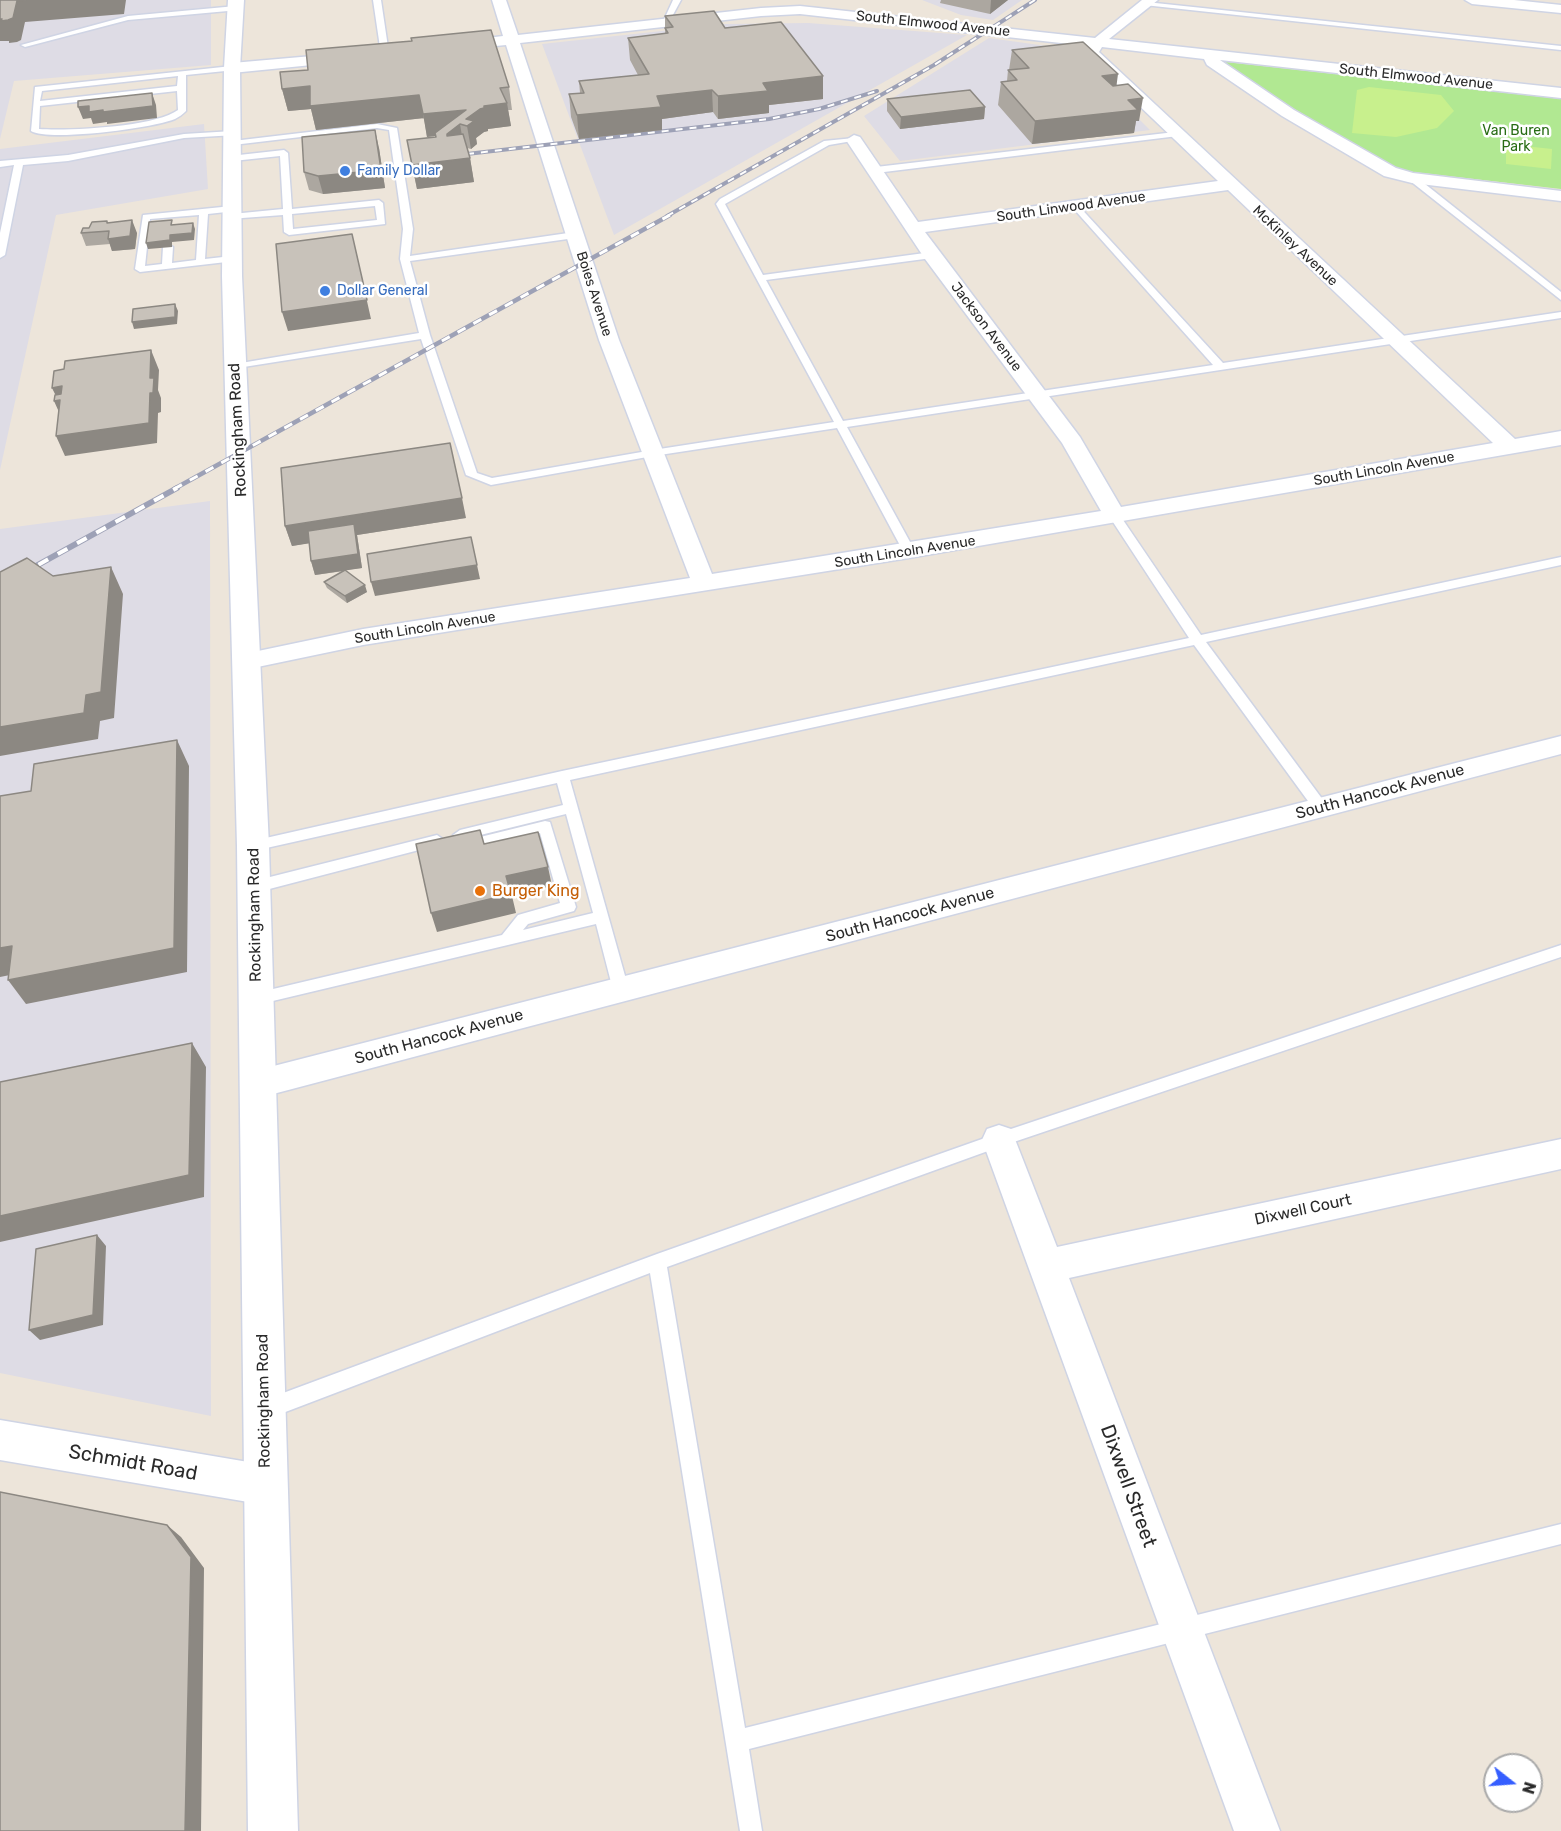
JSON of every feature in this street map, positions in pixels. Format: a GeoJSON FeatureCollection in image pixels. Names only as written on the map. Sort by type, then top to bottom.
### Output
{"type":"FeatureCollection","features":[{"type":"Feature","properties":{"kind":"street","name":"Boies Avenue"},"geometry":{"type":"LineString","coordinates":[[499,0],[609,340],[704,584]]}},
{"type":"Feature","properties":{"kind":"street"},"geometry":{"type":"LineString","coordinates":[[1472,0],[1561,9]]}},
{"type":"Feature","properties":{"kind":"street"},"geometry":{"type":"LineString","coordinates":[[800,10],[855,1]]}},
{"type":"Feature","properties":{"kind":"street"},"geometry":{"type":"LineString","coordinates":[[1097,42],[1149,2]]}},
{"type":"Feature","properties":{"kind":"street","name":"Rockingham Road"},"geometry":{"type":"LineString","coordinates":[[236,4],[232,68],[233,144],[223,212],[232,259],[254,846],[273,1831]]}},
{"type":"Feature","properties":{"kind":"street"},"geometry":{"type":"LineString","coordinates":[[904,7],[942,24]]}},
{"type":"Feature","properties":{"kind":"street","name":"South Elmwood Avenue"},"geometry":{"type":"LineString","coordinates":[[443,47],[665,22],[800,10],[1561,93]]}},
{"type":"Feature","properties":{"kind":"street","name":"McKinley Avenue"},"geometry":{"type":"LineString","coordinates":[[1097,42],[1091,52],[1175,134],[1510,447]]}},
{"type":"Feature","properties":{"kind":"street"},"geometry":{"type":"LineString","coordinates":[[1210,54],[1212,62],[1288,113],[1390,172],[1413,178],[1561,196]]}},
{"type":"Feature","properties":{"kind":"street"},"geometry":{"type":"LineString","coordinates":[[232,68],[289,67],[380,55]]}},
{"type":"Feature","properties":{"kind":"street","name":"Jackson Avenue"},"geometry":{"type":"LineString","coordinates":[[854,140],[932,255],[1072,442],[1115,516]]}},
{"type":"Feature","properties":{"kind":"street","name":"South Linwood Avenue"},"geometry":{"type":"LineString","coordinates":[[913,228],[1230,185]]}},
{"type":"Feature","properties":{"kind":"street","name":"South Lincoln Avenue"},"geometry":{"type":"LineString","coordinates":[[248,661],[363,638],[909,551],[1561,438]]}},
{"type":"Feature","properties":{"kind":"street","name":"South Hancock Avenue"},"geometry":{"type":"LineString","coordinates":[[258,1084],[1561,745]]}},
{"type":"Feature","properties":{"kind":"street","name":"Dixwell Street"},"geometry":{"type":"LineString","coordinates":[[999,1140],[1257,1831]]}},
{"type":"Feature","properties":{"kind":"street","name":"Dixwell Court"},"geometry":{"type":"LineString","coordinates":[[1046,1266],[1561,1154]]}},
{"type":"Feature","properties":{"kind":"street","name":"Schmidt Road"},"geometry":{"type":"LineString","coordinates":[[0,1440],[266,1485]]}},
{"type":"Feature","properties":{"kind":"lane"},"geometry":{"type":"LineString","coordinates":[[376,0],[380,55]]}},
{"type":"Feature","properties":{"kind":"lane"},"geometry":{"type":"LineString","coordinates":[[665,22],[676,0]]}},
{"type":"Feature","properties":{"kind":"lane"},"geometry":{"type":"LineString","coordinates":[[1149,2],[1561,48]]}},
{"type":"Feature","properties":{"kind":"lane"},"geometry":{"type":"LineString","coordinates":[[25,45],[128,18],[236,4]]}},
{"type":"Feature","properties":{"kind":"lane"},"geometry":{"type":"LineString","coordinates":[[182,74],[183,111],[169,119],[48,134],[35,131],[38,89],[232,68]]}},
{"type":"Feature","properties":{"kind":"lane"},"geometry":{"type":"LineString","coordinates":[[36,104],[181,88]]}},
{"type":"Feature","properties":{"kind":"lane"},"geometry":{"type":"LineString","coordinates":[[233,144],[376,126],[393,128],[408,229],[405,259],[425,335],[472,475],[491,482],[653,453],[1561,315]]}},
{"type":"Feature","properties":{"kind":"lane"},"geometry":{"type":"LineString","coordinates":[[876,170],[1175,134]]}},
{"type":"Feature","properties":{"kind":"lane"},"geometry":{"type":"LineString","coordinates":[[0,165],[68,158],[184,136],[284,153],[288,212],[289,232],[382,222],[379,202],[288,212],[223,212],[146,217],[140,269],[232,259]]}},
{"type":"Feature","properties":{"kind":"lane"},"geometry":{"type":"LineString","coordinates":[[854,140],[827,143],[720,204],[909,551]]}},
{"type":"Feature","properties":{"kind":"lane"},"geometry":{"type":"LineString","coordinates":[[0,255],[19,163]]}},
{"type":"Feature","properties":{"kind":"lane"},"geometry":{"type":"LineString","coordinates":[[1413,178],[1561,297]]}},
{"type":"Feature","properties":{"kind":"lane"},"geometry":{"type":"LineString","coordinates":[[1076,206],[1221,368]]}},
{"type":"Feature","properties":{"kind":"lane"},"geometry":{"type":"LineString","coordinates":[[200,262],[223,212]]}},
{"type":"Feature","properties":{"kind":"lane"},"geometry":{"type":"LineString","coordinates":[[170,227],[171,215]]}},
{"type":"Feature","properties":{"kind":"lane"},"geometry":{"type":"LineString","coordinates":[[405,259],[575,235]]}},
{"type":"Feature","properties":{"kind":"lane"},"geometry":{"type":"LineString","coordinates":[[167,266],[168,247]]}},
{"type":"Feature","properties":{"kind":"lane"},"geometry":{"type":"LineString","coordinates":[[760,278],[932,255]]}},
{"type":"Feature","properties":{"kind":"lane"},"geometry":{"type":"LineString","coordinates":[[235,367],[425,335]]}},
{"type":"Feature","properties":{"kind":"lane"},"geometry":{"type":"LineString","coordinates":[[1115,516],[1198,641],[1321,808]]}},
{"type":"Feature","properties":{"kind":"lane"},"geometry":{"type":"LineString","coordinates":[[254,846],[562,776],[1198,641],[1561,561]]}},
{"type":"Feature","properties":{"kind":"lane"},"geometry":{"type":"LineString","coordinates":[[562,776],[621,990]]}},
{"type":"Feature","properties":{"kind":"lane"},"geometry":{"type":"LineString","coordinates":[[254,887],[571,808]]}},
{"type":"Feature","properties":{"kind":"lane"},"geometry":{"type":"LineString","coordinates":[[400,849],[420,856],[545,826],[569,908],[523,919],[506,941]]}},
{"type":"Feature","properties":{"kind":"lane"},"geometry":{"type":"LineString","coordinates":[[256,999],[602,917]]}},
{"type":"Feature","properties":{"kind":"lane"},"geometry":{"type":"LineString","coordinates":[[265,1410],[657,1262],[999,1140],[1561,951]]}},
{"type":"Feature","properties":{"kind":"lane"},"geometry":{"type":"LineString","coordinates":[[657,1262],[751,1831]]}},
{"type":"Feature","properties":{"kind":"lane"},"geometry":{"type":"LineString","coordinates":[[736,1741],[1561,1534]]}},
{"type":"Feature","properties":{"kind":"shaded area"},"geometry":{"type":"Polygon","coordinates":[[[0,0],[211,0],[211,65],[14,81],[0,139],[0,0]]]}},
{"type":"Feature","properties":{"kind":"shaded area"},"geometry":{"type":"Polygon","coordinates":[[[922,0],[1022,0],[993,20],[961,15],[922,0]]]}},
{"type":"Feature","properties":{"kind":"shaded area"},"geometry":{"type":"Polygon","coordinates":[[[808,23],[967,35],[614,235],[542,44],[726,24],[808,23]]]}},
{"type":"Feature","properties":{"kind":"shaded area"},"geometry":{"type":"Polygon","coordinates":[[[989,38],[1054,47],[1078,59],[1150,130],[900,161],[864,116],[989,38]]]}},
{"type":"Feature","properties":{"kind":"shaded area"},"geometry":{"type":"Polygon","coordinates":[[[204,124],[208,189],[56,215],[0,470],[0,149],[204,124]]]}},
{"type":"Feature","properties":{"kind":"shaded area"},"geometry":{"type":"Polygon","coordinates":[[[210,501],[211,1416],[0,1373],[0,529],[210,501]]]}},
{"type":"Feature","properties":{"kind":"green space","name":"Van Buren Park"},"geometry":{"type":"Polygon","coordinates":[[[1226,62],[1561,99],[1561,189],[1396,170],[1223,66],[1226,62]]]}},
{"type":"Feature","properties":{"kind":"green space"},"geometry":{"type":"Polygon","coordinates":[[[1369,87],[1441,95],[1454,111],[1437,128],[1396,137],[1352,133],[1357,90],[1369,87]]]}},
{"type":"Feature","properties":{"kind":"green space"},"geometry":{"type":"Polygon","coordinates":[[[1506,144],[1552,149],[1551,169],[1506,164],[1506,144]]]}},
{"type":"Feature","properties":{"kind":"building"},"geometry":{"type":"Polygon","coordinates":[[[0,0],[26,0],[17,1],[13,18],[1,21],[0,0]]]}},
{"type":"Feature","properties":{"kind":"building"},"geometry":{"type":"Polygon","coordinates":[[[714,11],[725,28],[781,22],[823,76],[763,83],[768,91],[718,96],[712,90],[657,96],[661,107],[577,115],[569,94],[584,93],[579,81],[649,74],[628,38],[668,33],[665,28],[673,27],[665,16],[714,11]]]}},
{"type":"Feature","properties":{"kind":"building"},"geometry":{"type":"Polygon","coordinates":[[[491,30],[509,87],[500,88],[507,103],[484,106],[466,119],[474,121],[467,126],[460,124],[447,134],[447,136],[463,134],[470,158],[412,165],[407,140],[436,137],[435,133],[466,110],[423,114],[419,95],[310,106],[310,86],[282,89],[280,72],[308,70],[306,50],[412,41],[411,38],[491,30]]]}},
{"type":"Feature","properties":{"kind":"building"},"geometry":{"type":"Polygon","coordinates":[[[1083,42],[1118,74],[1102,76],[1113,86],[1128,84],[1143,98],[1128,100],[1138,110],[1035,121],[1001,82],[1017,80],[1008,70],[1029,68],[1012,50],[1083,42]]]}},
{"type":"Feature","properties":{"kind":"building"},"geometry":{"type":"Polygon","coordinates":[[[970,90],[985,107],[901,117],[887,99],[970,90]]]}},
{"type":"Feature","properties":{"kind":"building"},"geometry":{"type":"Polygon","coordinates":[[[152,93],[153,106],[103,112],[103,110],[89,112],[89,106],[78,107],[78,101],[152,93]]]}},
{"type":"Feature","properties":{"kind":"building"},"geometry":{"type":"Polygon","coordinates":[[[375,130],[381,170],[318,176],[304,172],[302,137],[375,130]]]}},
{"type":"Feature","properties":{"kind":"building"},"geometry":{"type":"Polygon","coordinates":[[[132,220],[130,236],[108,239],[109,231],[81,233],[83,228],[89,228],[92,222],[132,220]]]}},
{"type":"Feature","properties":{"kind":"building"},"geometry":{"type":"Polygon","coordinates":[[[172,220],[171,225],[193,223],[192,233],[170,235],[170,240],[146,243],[149,222],[172,220]]]}},
{"type":"Feature","properties":{"kind":"building","name":"Dollar General"},"geometry":{"type":"Polygon","coordinates":[[[352,234],[367,300],[282,312],[276,244],[352,234]]]}},
{"type":"Feature","properties":{"kind":"building"},"geometry":{"type":"Polygon","coordinates":[[[175,304],[175,317],[132,322],[133,309],[175,304]]]}},
{"type":"Feature","properties":{"kind":"building"},"geometry":{"type":"Polygon","coordinates":[[[151,350],[150,378],[154,378],[153,393],[150,393],[149,423],[56,436],[60,400],[54,401],[55,395],[61,394],[62,386],[52,388],[54,371],[64,369],[65,361],[151,350]]]}},
{"type":"Feature","properties":{"kind":"building"},"geometry":{"type":"Polygon","coordinates":[[[450,443],[462,498],[285,526],[281,468],[450,443]]]}},
{"type":"Feature","properties":{"kind":"building"},"geometry":{"type":"Polygon","coordinates":[[[354,524],[358,554],[311,561],[308,531],[354,524]]]}},
{"type":"Feature","properties":{"kind":"building"},"geometry":{"type":"Polygon","coordinates":[[[471,537],[477,565],[371,582],[367,554],[471,537]]]}},
{"type":"Feature","properties":{"kind":"building"},"geometry":{"type":"Polygon","coordinates":[[[27,558],[53,576],[111,567],[101,692],[86,695],[84,713],[0,727],[0,572],[27,558]]]}},
{"type":"Feature","properties":{"kind":"building"},"geometry":{"type":"Polygon","coordinates":[[[345,570],[365,585],[345,596],[324,582],[345,570]]]}},
{"type":"Feature","properties":{"kind":"building"},"geometry":{"type":"Polygon","coordinates":[[[177,740],[174,948],[8,980],[12,946],[0,948],[0,796],[31,791],[34,764],[177,740]]]}},
{"type":"Feature","properties":{"kind":"building","name":"Burger King"},"geometry":{"type":"Polygon","coordinates":[[[480,830],[484,844],[538,832],[548,867],[506,876],[511,894],[431,913],[416,844],[480,830]]]}},
{"type":"Feature","properties":{"kind":"building"},"geometry":{"type":"Polygon","coordinates":[[[192,1043],[189,1175],[0,1216],[0,1082],[192,1043]]]}},
{"type":"Feature","properties":{"kind":"building"},"geometry":{"type":"Polygon","coordinates":[[[97,1235],[93,1315],[29,1330],[36,1249],[97,1235]]]}},
{"type":"Feature","properties":{"kind":"building"},"geometry":{"type":"Polygon","coordinates":[[[0,1492],[167,1525],[191,1557],[185,1831],[0,1831],[0,1492]]]}},
{"type":"Feature","properties":{"kind":"railway"},"geometry":{"type":"LineString","coordinates":[[667,216],[934,65],[1035,0]]}},
{"type":"Feature","properties":{"kind":"railway"},"geometry":{"type":"LineString","coordinates":[[467,154],[769,119],[819,109],[877,91]]}},
{"type":"Feature","properties":{"kind":"railway"},"geometry":{"type":"LineString","coordinates":[[174,489],[670,215]]}},
{"type":"Feature","properties":{"kind":"railway"},"geometry":{"type":"LineString","coordinates":[[0,586],[177,488]]}},
{"type":"Feature","properties":{"kind":"place","name":"Family Dollar"},"geometry":{"type":"Point","coordinates":[345,171]}},
{"type":"Feature","properties":{"kind":"place","name":"Dollar General"},"geometry":{"type":"Point","coordinates":[325,291]}},
{"type":"Feature","properties":{"kind":"place","name":"Burger King"},"geometry":{"type":"Point","coordinates":[480,891]}}]}
